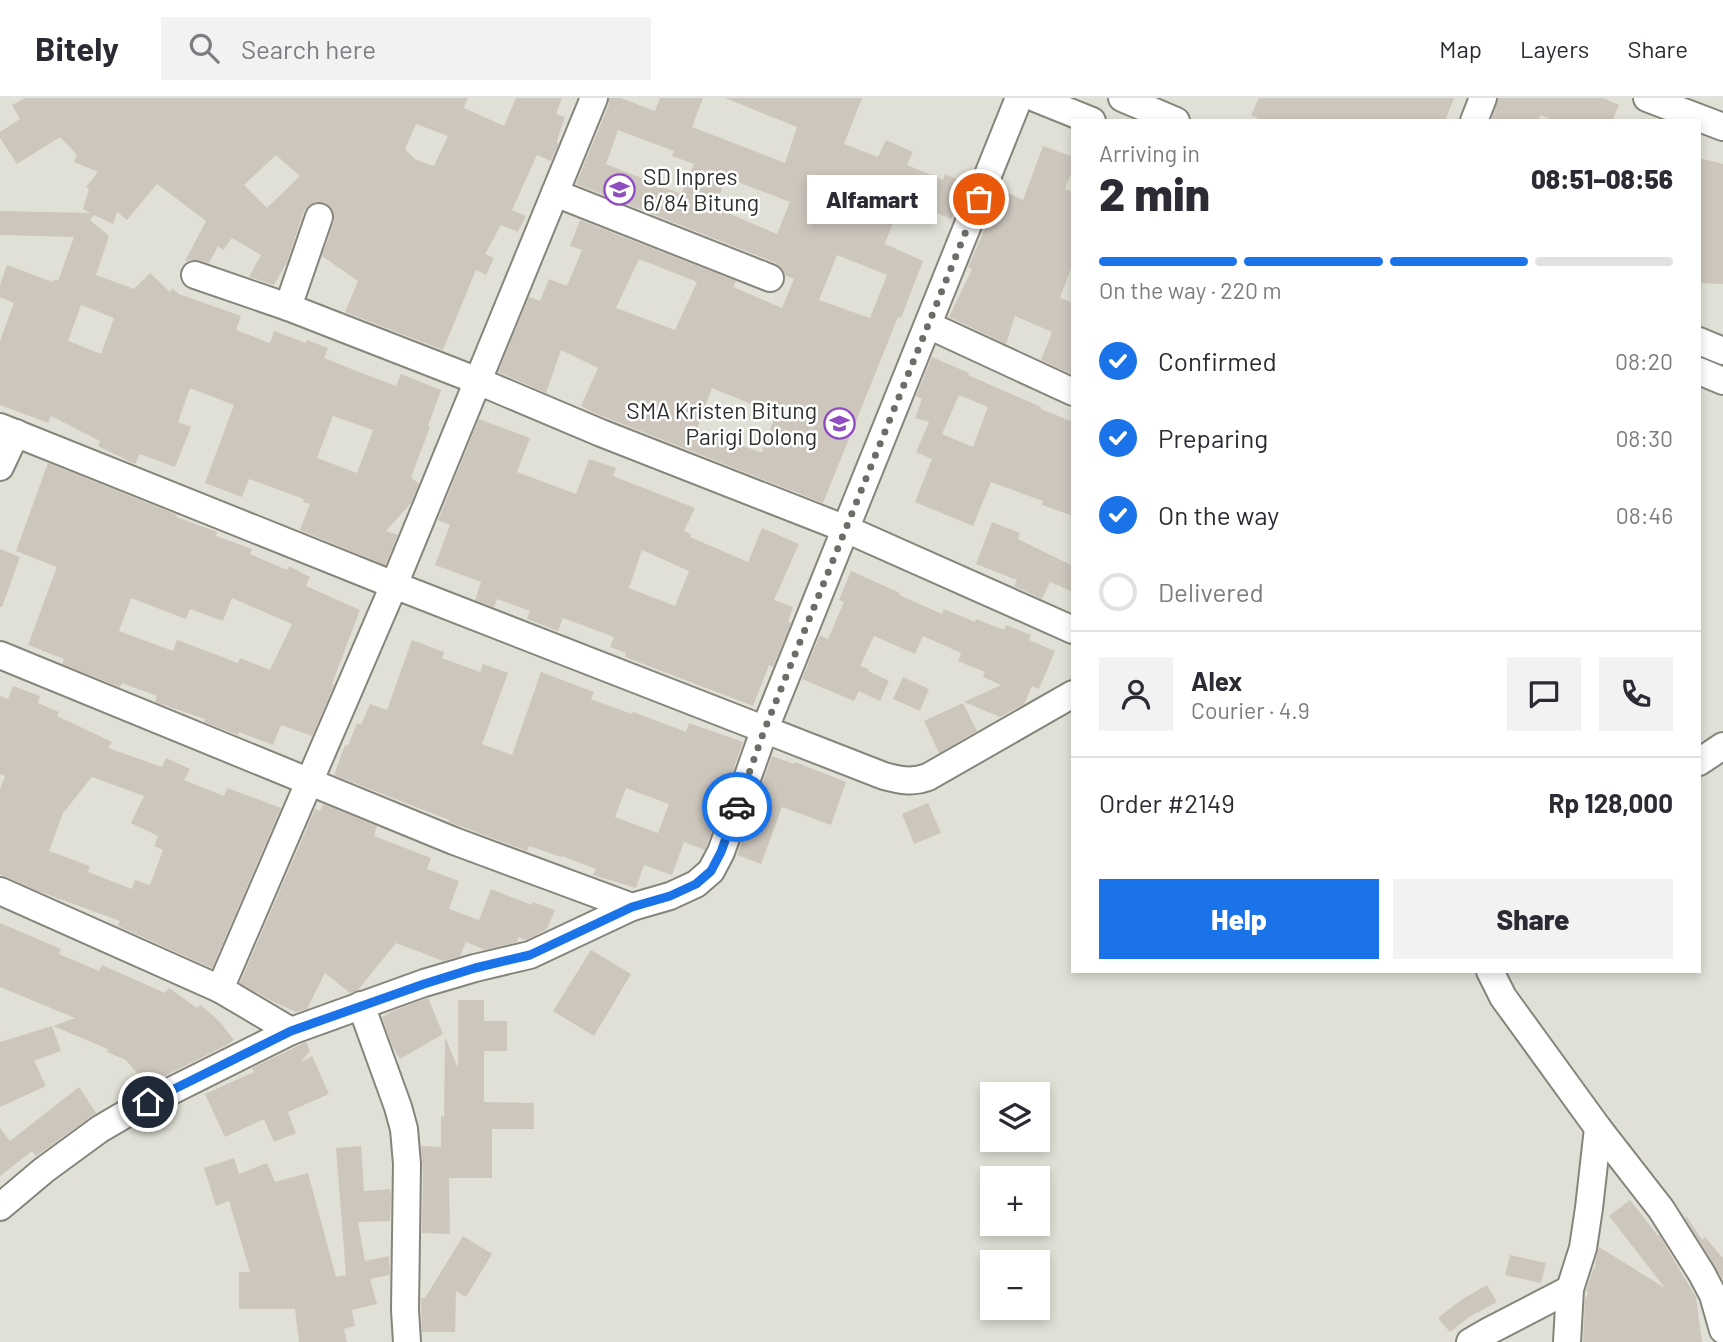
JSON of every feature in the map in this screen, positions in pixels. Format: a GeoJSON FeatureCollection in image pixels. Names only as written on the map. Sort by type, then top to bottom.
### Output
{"type":"FeatureCollection","features":[{"type":"Feature","properties":{"kind":"street"},"geometry":{"type":"LineString","coordinates":[[220,989],[394,585],[594,98]]}},
{"type":"Feature","properties":{"kind":"street"},"geometry":{"type":"LineString","coordinates":[[0,1207],[44,1170],[100,1129],[291,1031],[436,980],[530,955],[632,907],[696,884],[711,871],[721,852],[764,731],[1019,98]]}},
{"type":"Feature","properties":{"kind":"street"},"geometry":{"type":"LineString","coordinates":[[1035,98],[1087,119]]}},
{"type":"Feature","properties":{"kind":"street"},"geometry":{"type":"LineString","coordinates":[[1122,98],[1171,119]]}},
{"type":"Feature","properties":{"kind":"street"},"geometry":{"type":"LineString","coordinates":[[1475,119],[1483,98]]}},
{"type":"Feature","properties":{"kind":"street"},"geometry":{"type":"LineString","coordinates":[[1639,119],[1647,98],[1723,127]]}},
{"type":"Feature","properties":{"kind":"street"},"geometry":{"type":"LineString","coordinates":[[555,193],[770,278]]}},
{"type":"Feature","properties":{"kind":"street"},"geometry":{"type":"LineString","coordinates":[[288,307],[319,217]]}},
{"type":"Feature","properties":{"kind":"street"},"geometry":{"type":"LineString","coordinates":[[195,275],[288,307],[478,381],[601,433],[846,529],[1071,630]]}},
{"type":"Feature","properties":{"kind":"street"},"geometry":{"type":"LineString","coordinates":[[928,325],[1071,390]]}},
{"type":"Feature","properties":{"kind":"street"},"geometry":{"type":"LineString","coordinates":[[1701,342],[1723,351]]}},
{"type":"Feature","properties":{"kind":"street"},"geometry":{"type":"LineString","coordinates":[[1701,372],[1723,381]]}},
{"type":"Feature","properties":{"kind":"street"},"geometry":{"type":"LineString","coordinates":[[0,467],[8,430],[764,731],[904,781],[928,777],[1071,695]]}},
{"type":"Feature","properties":{"kind":"street"},"geometry":{"type":"LineString","coordinates":[[0,655],[454,841],[632,907]]}},
{"type":"Feature","properties":{"kind":"street"},"geometry":{"type":"LineString","coordinates":[[1701,761],[1723,746]]}},
{"type":"Feature","properties":{"kind":"street"},"geometry":{"type":"LineString","coordinates":[[0,891],[220,989],[291,1031]]}},
{"type":"Feature","properties":{"kind":"street"},"geometry":{"type":"LineString","coordinates":[[1491,973],[1503,997],[1598,1129],[1661,1209],[1713,1295],[1723,1330]]}},
{"type":"Feature","properties":{"kind":"street"},"geometry":{"type":"LineString","coordinates":[[361,1005],[404,1129],[407,1151],[407,1342]]}},
{"type":"Feature","properties":{"kind":"street"},"geometry":{"type":"LineString","coordinates":[[1567,1342],[1570,1289],[1583,1248],[1590,1208],[1598,1129]]}},
{"type":"Feature","properties":{"kind":"street"},"geometry":{"type":"LineString","coordinates":[[1470,1342],[1570,1289]]}},
{"type":"Feature","properties":{"kind":"building"},"geometry":{"type":"Polygon","coordinates":[[[25,98],[468,98],[464,108],[504,126],[516,98],[562,98],[556,114],[565,117],[551,161],[537,155],[512,210],[526,216],[518,232],[501,225],[485,254],[494,258],[486,275],[476,270],[443,350],[345,312],[358,281],[322,256],[334,222],[331,207],[325,202],[315,202],[304,211],[287,262],[274,285],[249,277],[261,255],[232,238],[223,250],[218,246],[209,263],[199,260],[185,261],[206,221],[157,184],[127,220],[117,212],[113,224],[94,215],[90,220],[109,236],[96,275],[134,289],[150,273],[170,292],[172,288],[179,294],[241,316],[236,330],[270,343],[274,331],[306,343],[307,340],[328,348],[324,358],[396,386],[401,374],[441,390],[411,477],[419,484],[411,503],[386,531],[398,535],[385,565],[300,530],[310,504],[303,502],[304,499],[249,479],[242,497],[205,483],[234,405],[190,388],[178,422],[191,427],[175,467],[140,454],[135,464],[98,446],[100,441],[51,416],[48,423],[0,405],[0,341],[14,303],[0,297],[0,285],[7,265],[53,282],[54,279],[58,281],[74,237],[0,235],[0,211],[91,213],[83,209],[89,189],[86,187],[98,172],[74,162],[77,155],[60,137],[17,164],[0,138],[0,132],[20,119],[12,105],[25,98]],[[416,124],[405,149],[416,160],[434,166],[448,136],[416,124]],[[276,155],[244,185],[267,208],[300,176],[276,155]],[[81,305],[68,341],[101,354],[114,318],[81,305]],[[333,416],[317,458],[357,473],[373,430],[333,416]]]}},
{"type":"Feature","properties":{"kind":"building"},"geometry":{"type":"Polygon","coordinates":[[[609,98],[621,98],[655,111],[660,98],[703,98],[692,127],[785,163],[797,127],[725,98],[862,98],[844,144],[878,157],[886,140],[913,152],[907,165],[943,180],[945,174],[966,183],[951,219],[902,198],[885,244],[923,261],[823,503],[581,406],[598,368],[561,350],[546,393],[498,372],[529,297],[540,301],[549,279],[567,286],[582,250],[570,246],[580,220],[736,281],[733,287],[782,308],[794,279],[785,275],[776,263],[576,184],[609,104],[609,98]],[[618,130],[606,164],[681,194],[694,164],[672,156],[674,151],[618,130]],[[727,178],[714,207],[777,234],[790,202],[727,178]],[[837,255],[819,300],[870,318],[887,275],[837,255]],[[639,259],[616,308],[675,330],[697,282],[639,259]],[[712,388],[697,429],[760,452],[776,414],[712,388]]]}},
{"type":"Feature","properties":{"kind":"building"},"geometry":{"type":"Polygon","coordinates":[[[1259,98],[1454,98],[1446,119],[1260,119],[1251,115],[1259,98]]]}},
{"type":"Feature","properties":{"kind":"building"},"geometry":{"type":"Polygon","coordinates":[[[1498,98],[1603,98],[1619,105],[1613,119],[1550,119],[1541,115],[1539,119],[1492,119],[1498,98]]]}},
{"type":"Feature","properties":{"kind":"building"},"geometry":{"type":"Polygon","coordinates":[[[1043,146],[1071,156],[1071,173],[1065,189],[1071,191],[1071,268],[1060,298],[1071,302],[1071,374],[1041,360],[1052,332],[1015,316],[1006,344],[949,317],[972,269],[968,267],[1000,189],[1023,200],[1043,146]]]}},
{"type":"Feature","properties":{"kind":"building"},"geometry":{"type":"Polygon","coordinates":[[[1701,158],[1723,164],[1723,284],[1701,283],[1701,158]]]}},
{"type":"Feature","properties":{"kind":"building"},"geometry":{"type":"Polygon","coordinates":[[[932,357],[1071,421],[1071,515],[1042,505],[1043,501],[991,482],[973,526],[915,502],[932,459],[916,452],[929,422],[915,418],[922,399],[916,396],[932,357]],[[959,395],[942,434],[973,447],[988,407],[959,395]]]}},
{"type":"Feature","properties":{"kind":"building"},"geometry":{"type":"Polygon","coordinates":[[[479,419],[530,438],[517,472],[576,494],[589,459],[616,468],[613,476],[695,508],[684,531],[691,534],[690,537],[748,562],[762,528],[799,544],[774,600],[793,607],[788,622],[791,623],[773,667],[769,665],[753,706],[625,657],[626,653],[610,647],[614,637],[563,618],[558,631],[527,619],[530,611],[497,599],[494,607],[475,600],[481,582],[435,565],[450,525],[438,520],[479,419]],[[642,550],[629,588],[675,606],[689,571],[642,550]]]}},
{"type":"Feature","properties":{"kind":"building"},"geometry":{"type":"Polygon","coordinates":[[[48,463],[217,532],[216,536],[252,549],[250,554],[287,570],[289,566],[310,577],[306,586],[360,610],[332,684],[334,685],[312,736],[281,725],[273,745],[239,732],[238,735],[204,722],[205,719],[155,702],[157,696],[122,683],[120,687],[62,664],[64,659],[28,645],[57,567],[16,551],[48,463]],[[131,598],[119,631],[173,651],[177,640],[238,663],[240,658],[270,670],[292,624],[232,598],[223,621],[190,609],[186,619],[131,598]]]}},
{"type":"Feature","properties":{"kind":"building"},"geometry":{"type":"Polygon","coordinates":[[[992,522],[1020,533],[1018,539],[1071,565],[1071,591],[1050,582],[1042,599],[1014,586],[1017,580],[976,564],[992,522]]]}},
{"type":"Feature","properties":{"kind":"building"},"geometry":{"type":"Polygon","coordinates":[[[0,549],[20,557],[2,607],[0,607],[0,549]]]}},
{"type":"Feature","properties":{"kind":"building"},"geometry":{"type":"Polygon","coordinates":[[[851,571],[942,614],[944,609],[975,622],[976,619],[1004,630],[1006,625],[1031,635],[1029,640],[1055,651],[1039,689],[1032,686],[1024,704],[1000,717],[964,702],[1001,685],[983,677],[985,672],[958,661],[961,653],[923,636],[915,654],[874,636],[860,666],[889,681],[880,701],[859,691],[854,701],[802,679],[820,635],[828,639],[844,602],[839,600],[851,571]]]}},
{"type":"Feature","properties":{"kind":"building"},"geometry":{"type":"Polygon","coordinates":[[[412,640],[444,652],[442,658],[480,672],[483,664],[508,673],[482,744],[512,755],[541,672],[594,692],[591,699],[632,714],[633,712],[686,732],[689,723],[743,742],[705,850],[684,842],[672,875],[644,865],[636,888],[593,875],[596,869],[562,856],[529,846],[527,851],[334,775],[345,745],[348,746],[357,723],[361,725],[370,704],[387,710],[412,640]],[[626,788],[615,817],[658,833],[669,804],[626,788]]]}},
{"type":"Feature","properties":{"kind":"building"},"geometry":{"type":"Polygon","coordinates":[[[903,677],[929,689],[920,711],[893,699],[903,677]]]}},
{"type":"Feature","properties":{"kind":"building"},"geometry":{"type":"Polygon","coordinates":[[[13,686],[40,696],[38,703],[59,712],[57,716],[112,742],[108,748],[162,767],[166,758],[190,769],[184,780],[224,796],[227,788],[281,808],[212,968],[118,926],[120,921],[35,890],[0,874],[0,789],[5,776],[0,774],[0,696],[8,699],[13,686]],[[92,777],[63,813],[49,851],[90,866],[88,872],[132,889],[135,880],[150,885],[163,850],[154,846],[158,836],[131,823],[144,796],[92,777]]]}},
{"type":"Feature","properties":{"kind":"building"},"geometry":{"type":"Polygon","coordinates":[[[963,703],[977,731],[939,753],[924,721],[963,703]]]}},
{"type":"Feature","properties":{"kind":"building"},"geometry":{"type":"Polygon","coordinates":[[[772,756],[846,782],[831,825],[782,807],[761,864],[737,855],[772,756]]]}},
{"type":"Feature","properties":{"kind":"building"},"geometry":{"type":"Polygon","coordinates":[[[928,803],[941,833],[914,844],[902,814],[928,803]]]}},
{"type":"Feature","properties":{"kind":"building"},"geometry":{"type":"Polygon","coordinates":[[[323,804],[377,826],[374,836],[431,858],[427,869],[459,881],[449,909],[479,920],[491,889],[532,905],[533,902],[555,910],[547,929],[526,940],[518,937],[517,942],[485,950],[466,942],[460,956],[443,961],[396,943],[358,990],[350,993],[325,973],[307,1009],[296,1012],[270,1000],[240,983],[315,809],[320,811],[323,804]]]}},
{"type":"Feature","properties":{"kind":"building"},"geometry":{"type":"Polygon","coordinates":[[[0,923],[61,949],[59,954],[99,971],[102,965],[165,993],[169,988],[197,1008],[201,1005],[220,1022],[234,1040],[147,1085],[126,1060],[107,1052],[108,1049],[53,1026],[75,1018],[0,987],[0,923]]]}},
{"type":"Feature","properties":{"kind":"building"},"geometry":{"type":"Polygon","coordinates":[[[591,950],[631,974],[594,1036],[553,1011],[591,950]]]}},
{"type":"Feature","properties":{"kind":"building"},"geometry":{"type":"Polygon","coordinates":[[[428,998],[443,1034],[400,1059],[382,1017],[428,998]]]}},
{"type":"Feature","properties":{"kind":"building"},"geometry":{"type":"Polygon","coordinates":[[[458,1000],[484,1000],[484,1021],[507,1021],[507,1051],[484,1051],[484,1102],[534,1103],[534,1129],[492,1129],[492,1178],[449,1178],[450,1234],[422,1233],[421,1146],[441,1147],[445,1037],[458,1068],[458,1000]]]}},
{"type":"Feature","properties":{"kind":"building"},"geometry":{"type":"Polygon","coordinates":[[[52,1026],[61,1051],[34,1061],[46,1086],[0,1107],[0,1042],[52,1026]]]}},
{"type":"Feature","properties":{"kind":"building"},"geometry":{"type":"Polygon","coordinates":[[[306,1042],[310,1051],[300,1063],[312,1056],[329,1094],[288,1112],[296,1133],[274,1142],[264,1119],[225,1137],[205,1094],[254,1072],[252,1068],[306,1042]]]}},
{"type":"Feature","properties":{"kind":"building"},"geometry":{"type":"Polygon","coordinates":[[[79,1087],[96,1113],[36,1156],[32,1151],[0,1176],[0,1128],[10,1141],[79,1087]]]}},
{"type":"Feature","properties":{"kind":"building"},"geometry":{"type":"Polygon","coordinates":[[[361,1146],[364,1191],[390,1189],[391,1196],[390,1221],[358,1222],[365,1261],[389,1256],[390,1275],[370,1279],[377,1304],[352,1310],[355,1326],[344,1329],[347,1342],[299,1342],[295,1309],[239,1309],[239,1272],[250,1272],[229,1201],[216,1206],[204,1168],[234,1158],[239,1174],[267,1163],[275,1182],[308,1173],[336,1277],[346,1275],[336,1148],[361,1146]]]}},
{"type":"Feature","properties":{"kind":"building"},"geometry":{"type":"Polygon","coordinates":[[[1630,1200],[1659,1235],[1696,1297],[1702,1342],[1583,1342],[1585,1299],[1588,1293],[1586,1291],[1596,1265],[1599,1247],[1665,1288],[1609,1216],[1630,1200]]]}},
{"type":"Feature","properties":{"kind":"building"},"geometry":{"type":"Polygon","coordinates":[[[1687,1217],[1702,1240],[1705,1237],[1723,1258],[1723,1280],[1685,1218],[1687,1217]]]}},
{"type":"Feature","properties":{"kind":"building"},"geometry":{"type":"Polygon","coordinates":[[[463,1236],[492,1254],[466,1297],[456,1291],[455,1332],[422,1332],[421,1298],[425,1298],[463,1236]]]}},
{"type":"Feature","properties":{"kind":"building"},"geometry":{"type":"Polygon","coordinates":[[[1510,1255],[1546,1263],[1541,1283],[1505,1275],[1510,1255]]]}},
{"type":"Feature","properties":{"kind":"building"},"geometry":{"type":"Polygon","coordinates":[[[1487,1285],[1497,1302],[1469,1317],[1450,1332],[1438,1318],[1487,1285]]]}},
{"type":"Feature","properties":{"kind":"way so far"},"geometry":{"type":"LineString","coordinates":[[737,807],[764,731],[979,199]]}},
{"type":"Feature","properties":{"kind":"place","name":"SD Inpres 6/84 Bitung"},"geometry":{"type":"Point","coordinates":[620,190]}},
{"type":"Feature","properties":{"kind":"place","name":"Alfamart"},"geometry":{"type":"Point","coordinates":[979,199]}},
{"type":"Feature","properties":{"kind":"place","name":"SMA Kristen Bitung Parigi Dolong"},"geometry":{"type":"Point","coordinates":[840,424]}},
{"type":"Feature","properties":{"kind":"route"},"geometry":{"type":"LineString","coordinates":[[148,1102],[291,1031],[424,984],[530,955],[632,907],[670,896],[696,884],[711,871],[721,852],[737,807]]}}]}
